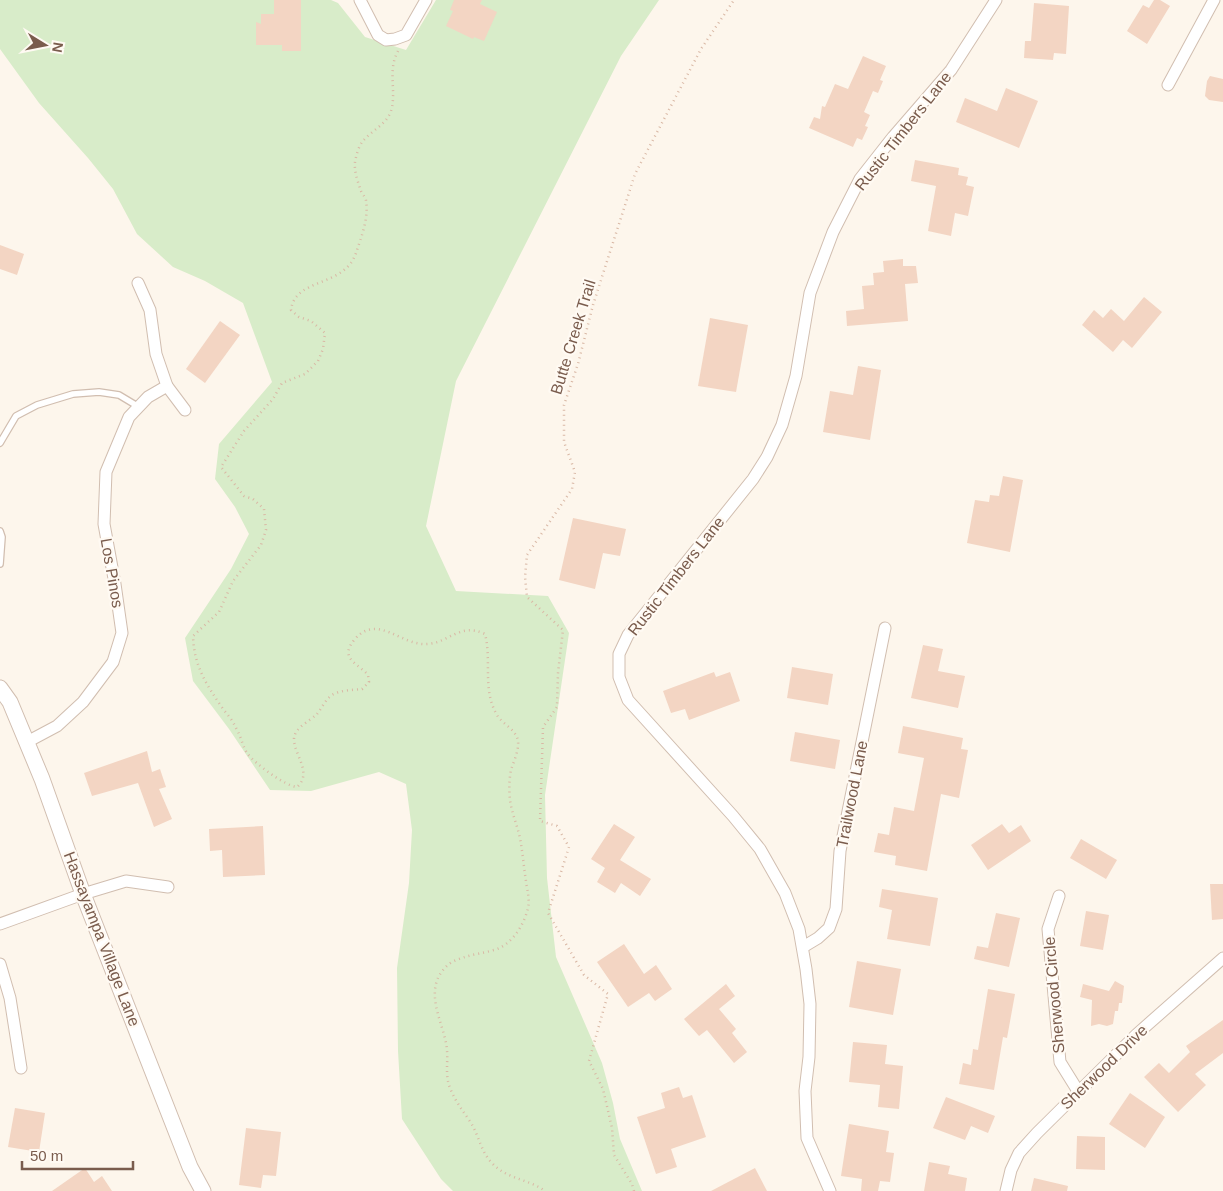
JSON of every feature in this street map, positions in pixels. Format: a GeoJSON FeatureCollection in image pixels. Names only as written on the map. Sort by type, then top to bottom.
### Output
{"type":"FeatureCollection","features":[{"type":"Feature","properties":{"kind":"street"},"geometry":{"type":"LineString","coordinates":[[360,0],[378,36],[386,40],[406,35],[426,0]]}},
{"type":"Feature","properties":{"kind":"street","name":"Rustic Timbers Lane"},"geometry":{"type":"LineString","coordinates":[[830,1191],[808,1138],[805,1091],[809,1057],[810,1004],[799,929],[785,892],[760,849],[733,816],[628,700],[619,677],[619,654],[628,635],[753,479],[767,457],[782,425],[796,376],[810,293],[833,232],[860,180],[893,137],[951,70],[996,0]]}},
{"type":"Feature","properties":{"kind":"street"},"geometry":{"type":"LineString","coordinates":[[1168,85],[1214,0]]}},
{"type":"Feature","properties":{"kind":"street"},"geometry":{"type":"LineString","coordinates":[[138,283],[150,310],[156,354],[167,386],[185,410]]}},
{"type":"Feature","properties":{"kind":"street","name":"Los Pinos"},"geometry":{"type":"LineString","coordinates":[[27,742],[57,726],[84,702],[114,662],[122,633],[104,524],[106,472],[130,417],[148,397],[167,386]]}},
{"type":"Feature","properties":{"kind":"street","name":"Trailwood Lane"},"geometry":{"type":"LineString","coordinates":[[803,947],[818,938],[829,928],[836,909],[840,851],[885,628]]}},
{"type":"Feature","properties":{"kind":"street","name":"Hassayampa Village Lane"},"geometry":{"type":"LineString","coordinates":[[0,688],[10,702],[42,779],[83,894],[190,1167],[203,1191]]}},
{"type":"Feature","properties":{"kind":"street"},"geometry":{"type":"LineString","coordinates":[[0,924],[83,894],[126,881],[168,887]]}},
{"type":"Feature","properties":{"kind":"street","name":"Sherwood Circle"},"geometry":{"type":"LineString","coordinates":[[1059,896],[1048,929],[1060,1062],[1078,1091]]}},
{"type":"Feature","properties":{"kind":"street","name":"Sherwood Drive"},"geometry":{"type":"LineString","coordinates":[[1006,1191],[1011,1170],[1019,1153],[1037,1133],[1137,1034],[1223,958]]}},
{"type":"Feature","properties":{"kind":"street"},"geometry":{"type":"LineString","coordinates":[[0,964],[10,998],[21,1068]]}},
{"type":"Feature","properties":{"kind":"lane"},"geometry":{"type":"LineString","coordinates":[[0,443],[16,416],[37,405],[73,394],[99,392],[119,395],[139,407]]}},
{"type":"Feature","properties":{"kind":"lane"},"geometry":{"type":"LineString","coordinates":[[0,531],[2,537],[0,564]]}},
{"type":"Feature","properties":{"kind":"path","name":"Butte Creek Trail"},"geometry":{"type":"LineString","coordinates":[[634,1191],[632,1184],[614,1155],[612,1128],[603,1089],[589,1061],[608,994],[584,975],[548,913],[569,847],[557,826],[540,821],[543,727],[557,707],[558,673],[563,630],[527,597],[525,576],[528,555],[572,489],[575,472],[564,442],[564,405],[578,364],[593,305],[635,174],[701,49],[734,0]]}},
{"type":"Feature","properties":{"kind":"path"},"geometry":{"type":"LineString","coordinates":[[406,35],[395,56],[392,68],[394,96],[391,112],[383,123],[362,142],[356,160],[355,172],[366,200],[366,220],[355,256],[343,272],[301,291],[292,302],[291,310],[326,333],[323,349],[318,361],[305,374],[282,384],[273,399],[244,431],[221,467],[244,496],[253,499],[264,509],[266,530],[261,545],[233,581],[219,612],[193,636],[195,659],[204,679],[236,728],[246,751],[253,760],[289,785],[297,787],[302,780],[303,773],[294,741],[296,732],[318,712],[332,695],[362,689],[369,682],[368,675],[351,662],[349,656],[351,644],[359,635],[374,628],[381,629],[413,643],[426,644],[467,630],[478,630],[486,634],[489,659],[487,679],[490,696],[496,715],[514,732],[518,739],[509,782],[510,802],[521,843],[529,897],[528,908],[515,936],[505,944],[496,949],[470,955],[448,964],[438,979],[435,1001],[438,1020],[447,1049],[446,1074],[449,1085],[453,1097],[471,1124],[484,1154],[500,1171],[545,1191]]}},
{"type":"Feature","properties":{"kind":"green space"},"geometry":{"type":"Polygon","coordinates":[[[0,0],[331,0],[338,3],[365,37],[406,50],[436,0],[659,0],[621,56],[456,381],[426,526],[456,591],[548,596],[569,633],[545,795],[547,878],[556,957],[602,1063],[620,1139],[642,1191],[453,1191],[441,1179],[402,1119],[398,1051],[397,968],[409,883],[412,830],[406,784],[379,772],[311,791],[270,790],[229,729],[193,681],[185,638],[231,569],[249,534],[235,507],[215,479],[219,444],[272,382],[243,303],[205,281],[173,267],[137,234],[113,189],[39,103],[0,49],[0,0]]]}},
{"type":"Feature","properties":{"kind":"building"},"geometry":{"type":"Polygon","coordinates":[[[274,0],[301,0],[301,51],[282,51],[282,45],[256,45],[256,22],[261,24],[261,14],[274,14],[274,0]]]}},
{"type":"Feature","properties":{"kind":"building"},"geometry":{"type":"Polygon","coordinates":[[[454,0],[482,0],[480,4],[497,12],[484,41],[474,37],[473,39],[446,26],[453,11],[450,10],[454,0]]]}},
{"type":"Feature","properties":{"kind":"building"},"geometry":{"type":"Polygon","coordinates":[[[1154,0],[1160,0],[1170,6],[1147,44],[1127,31],[1143,5],[1149,8],[1154,0]]]}},
{"type":"Feature","properties":{"kind":"building"},"geometry":{"type":"Polygon","coordinates":[[[1034,3],[1069,6],[1066,54],[1054,53],[1053,60],[1024,58],[1025,41],[1031,41],[1034,3]]]}},
{"type":"Feature","properties":{"kind":"building"},"geometry":{"type":"Polygon","coordinates":[[[863,56],[886,66],[880,80],[883,81],[878,93],[873,91],[864,112],[870,115],[865,126],[868,127],[862,140],[857,138],[853,147],[809,128],[814,117],[820,119],[822,106],[825,107],[835,84],[848,89],[863,56]]]}},
{"type":"Feature","properties":{"kind":"building"},"geometry":{"type":"Polygon","coordinates":[[[1210,76],[1223,79],[1223,102],[1209,100],[1205,96],[1207,81],[1210,76]]]}},
{"type":"Feature","properties":{"kind":"building"},"geometry":{"type":"Polygon","coordinates":[[[1006,88],[1038,101],[1019,148],[956,122],[965,98],[997,111],[1006,88]]]}},
{"type":"Feature","properties":{"kind":"building"},"geometry":{"type":"Polygon","coordinates":[[[915,160],[959,168],[958,175],[968,177],[966,185],[974,187],[968,216],[955,213],[951,236],[928,231],[936,186],[911,181],[915,160]]]}},
{"type":"Feature","properties":{"kind":"building"},"geometry":{"type":"Polygon","coordinates":[[[0,245],[24,254],[17,275],[0,269],[0,245]]]}},
{"type":"Feature","properties":{"kind":"building"},"geometry":{"type":"Polygon","coordinates":[[[903,259],[903,266],[916,266],[918,283],[905,284],[908,321],[847,326],[846,311],[864,309],[862,286],[874,285],[873,273],[884,272],[883,261],[903,259]]]}},
{"type":"Feature","properties":{"kind":"building"},"geometry":{"type":"Polygon","coordinates":[[[1144,297],[1162,312],[1132,348],[1123,340],[1113,352],[1082,325],[1094,310],[1103,318],[1111,309],[1124,321],[1144,297]]]}},
{"type":"Feature","properties":{"kind":"building"},"geometry":{"type":"Polygon","coordinates":[[[710,318],[748,325],[736,392],[698,386],[710,318]]]}},
{"type":"Feature","properties":{"kind":"building"},"geometry":{"type":"Polygon","coordinates":[[[220,321],[240,335],[205,383],[186,369],[220,321]]]}},
{"type":"Feature","properties":{"kind":"building"},"geometry":{"type":"Polygon","coordinates":[[[858,366],[881,370],[870,440],[823,432],[830,391],[853,395],[858,366]]]}},
{"type":"Feature","properties":{"kind":"building"},"geometry":{"type":"Polygon","coordinates":[[[1003,476],[1023,480],[1010,552],[967,543],[975,500],[989,502],[990,495],[999,496],[1003,476]]]}},
{"type":"Feature","properties":{"kind":"building"},"geometry":{"type":"Polygon","coordinates":[[[573,518],[626,529],[620,556],[603,553],[595,589],[559,580],[573,518]]]}},
{"type":"Feature","properties":{"kind":"building"},"geometry":{"type":"Polygon","coordinates":[[[923,645],[943,649],[938,671],[965,676],[958,708],[911,698],[923,645]]]}},
{"type":"Feature","properties":{"kind":"building"},"geometry":{"type":"Polygon","coordinates":[[[792,667],[833,674],[828,705],[787,698],[792,667]]]}},
{"type":"Feature","properties":{"kind":"building"},"geometry":{"type":"Polygon","coordinates":[[[714,672],[716,677],[730,672],[740,701],[689,720],[685,709],[671,713],[663,691],[714,672]]]}},
{"type":"Feature","properties":{"kind":"building"},"geometry":{"type":"Polygon","coordinates":[[[903,726],[963,738],[961,749],[968,750],[959,798],[941,794],[927,871],[895,865],[896,856],[874,852],[878,833],[889,835],[894,807],[914,811],[924,758],[898,753],[903,726]]]}},
{"type":"Feature","properties":{"kind":"building"},"geometry":{"type":"Polygon","coordinates":[[[795,732],[840,740],[835,769],[790,761],[795,732]]]}},
{"type":"Feature","properties":{"kind":"building"},"geometry":{"type":"Polygon","coordinates":[[[147,751],[152,772],[160,769],[166,787],[159,789],[172,819],[154,827],[138,783],[92,796],[84,773],[147,751]]]}},
{"type":"Feature","properties":{"kind":"building"},"geometry":{"type":"Polygon","coordinates":[[[614,824],[635,837],[620,860],[651,879],[640,896],[621,883],[615,893],[597,882],[605,868],[591,859],[614,824]]]}},
{"type":"Feature","properties":{"kind":"building"},"geometry":{"type":"Polygon","coordinates":[[[1002,824],[1009,833],[1021,825],[1031,841],[988,870],[971,845],[1002,824]]]}},
{"type":"Feature","properties":{"kind":"building"},"geometry":{"type":"Polygon","coordinates":[[[263,826],[265,875],[223,877],[222,850],[210,851],[209,829],[263,826]]]}},
{"type":"Feature","properties":{"kind":"building"},"geometry":{"type":"Polygon","coordinates":[[[1081,839],[1117,860],[1106,879],[1070,858],[1081,839]]]}},
{"type":"Feature","properties":{"kind":"building"},"geometry":{"type":"Polygon","coordinates":[[[1210,884],[1223,884],[1223,919],[1212,920],[1210,884]]]}},
{"type":"Feature","properties":{"kind":"building"},"geometry":{"type":"Polygon","coordinates":[[[882,889],[938,898],[930,946],[887,939],[892,910],[879,907],[882,889]]]}},
{"type":"Feature","properties":{"kind":"building"},"geometry":{"type":"Polygon","coordinates":[[[1086,911],[1109,915],[1103,950],[1080,946],[1086,911]]]}},
{"type":"Feature","properties":{"kind":"building"},"geometry":{"type":"Polygon","coordinates":[[[996,913],[1020,918],[1009,967],[974,959],[977,946],[988,948],[996,913]]]}},
{"type":"Feature","properties":{"kind":"building"},"geometry":{"type":"Polygon","coordinates":[[[624,944],[644,974],[656,965],[672,989],[655,1001],[649,993],[628,1007],[597,962],[624,944]]]}},
{"type":"Feature","properties":{"kind":"building"},"geometry":{"type":"Polygon","coordinates":[[[857,961],[901,969],[893,1015],[849,1007],[857,961]]]}},
{"type":"Feature","properties":{"kind":"building"},"geometry":{"type":"Polygon","coordinates":[[[1115,981],[1124,986],[1122,1003],[1119,1003],[1118,1011],[1115,1011],[1113,1024],[1091,1026],[1092,1000],[1080,997],[1083,984],[1109,991],[1115,981]]]}},
{"type":"Feature","properties":{"kind":"building"},"geometry":{"type":"Polygon","coordinates":[[[726,984],[735,996],[719,1009],[736,1029],[732,1033],[747,1052],[734,1063],[707,1030],[699,1036],[684,1019],[726,984]]]}},
{"type":"Feature","properties":{"kind":"building"},"geometry":{"type":"Polygon","coordinates":[[[988,989],[1015,994],[1007,1038],[1003,1037],[994,1090],[959,1084],[963,1063],[971,1065],[973,1049],[978,1050],[988,989]]]}},
{"type":"Feature","properties":{"kind":"building"},"geometry":{"type":"Polygon","coordinates":[[[1223,1020],[1223,1053],[1195,1074],[1206,1085],[1178,1112],[1144,1077],[1159,1063],[1169,1073],[1190,1052],[1186,1046],[1223,1020]]]}},
{"type":"Feature","properties":{"kind":"building"},"geometry":{"type":"Polygon","coordinates":[[[853,1042],[887,1045],[885,1064],[903,1066],[899,1109],[878,1107],[880,1085],[849,1082],[853,1042]]]}},
{"type":"Feature","properties":{"kind":"building"},"geometry":{"type":"Polygon","coordinates":[[[679,1087],[683,1098],[692,1095],[706,1137],[671,1149],[677,1167],[656,1174],[637,1117],[665,1108],[661,1093],[679,1087]]]}},
{"type":"Feature","properties":{"kind":"building"},"geometry":{"type":"Polygon","coordinates":[[[1130,1093],[1165,1117],[1145,1148],[1109,1124],[1130,1093]]]}},
{"type":"Feature","properties":{"kind":"building"},"geometry":{"type":"Polygon","coordinates":[[[946,1097],[995,1116],[988,1133],[971,1126],[965,1140],[933,1128],[946,1097]]]}},
{"type":"Feature","properties":{"kind":"building"},"geometry":{"type":"Polygon","coordinates":[[[15,1108],[45,1113],[39,1152],[8,1147],[15,1108]]]}},
{"type":"Feature","properties":{"kind":"building"},"geometry":{"type":"Polygon","coordinates":[[[849,1124],[889,1131],[886,1152],[894,1153],[890,1182],[880,1181],[878,1191],[861,1191],[862,1179],[841,1176],[849,1124]]]}},
{"type":"Feature","properties":{"kind":"building"},"geometry":{"type":"Polygon","coordinates":[[[246,1128],[281,1132],[276,1176],[263,1175],[261,1188],[239,1185],[246,1128]]]}},
{"type":"Feature","properties":{"kind":"building"},"geometry":{"type":"Polygon","coordinates":[[[1077,1136],[1105,1137],[1105,1170],[1076,1169],[1077,1136]]]}},
{"type":"Feature","properties":{"kind":"building"},"geometry":{"type":"Polygon","coordinates":[[[929,1162],[950,1166],[948,1174],[967,1178],[965,1191],[924,1191],[929,1162]]]}},
{"type":"Feature","properties":{"kind":"building"},"geometry":{"type":"Polygon","coordinates":[[[85,1168],[94,1182],[102,1176],[112,1191],[52,1191],[85,1168]]]}},
{"type":"Feature","properties":{"kind":"building"},"geometry":{"type":"Polygon","coordinates":[[[755,1168],[767,1191],[711,1191],[755,1168]]]}},
{"type":"Feature","properties":{"kind":"building"},"geometry":{"type":"Polygon","coordinates":[[[1034,1178],[1068,1186],[1067,1191],[1031,1191],[1034,1178]]]}}]}
